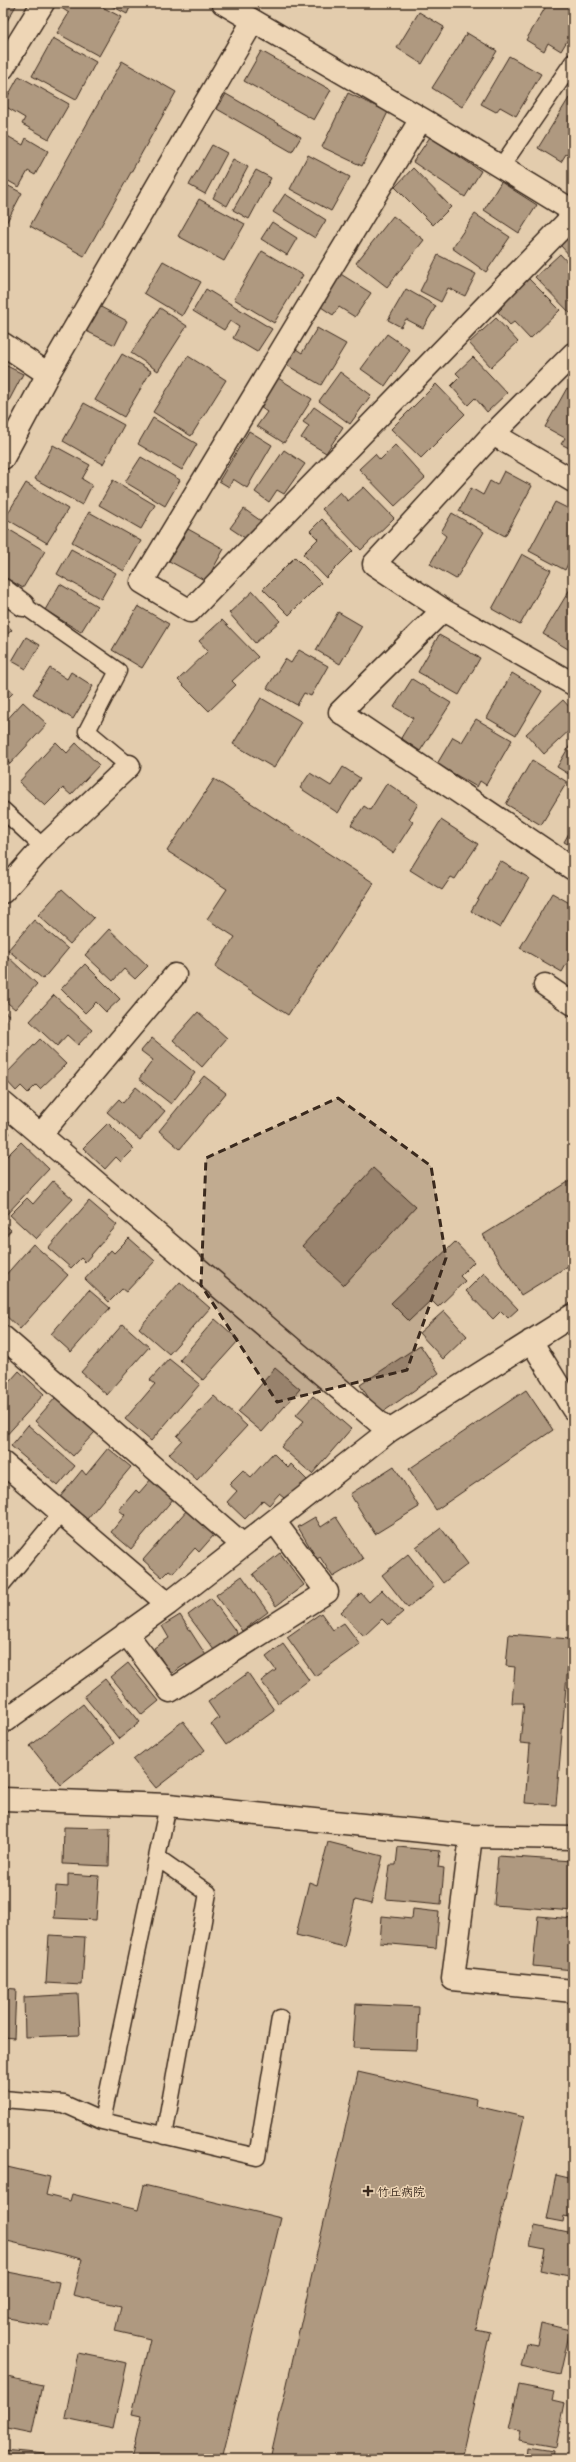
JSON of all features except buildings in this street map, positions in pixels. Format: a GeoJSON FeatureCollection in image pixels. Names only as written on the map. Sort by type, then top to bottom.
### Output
{"type":"FeatureCollection","features":[{"type":"Feature","properties":{"kind":"street"},"geometry":{"type":"LineString","coordinates":[[3,68],[43,3]]}},
{"type":"Feature","properties":{"kind":"street"},"geometry":{"type":"LineString","coordinates":[[223,3],[421,119],[573,211]]}},
{"type":"Feature","properties":{"kind":"street"},"geometry":{"type":"LineString","coordinates":[[3,458],[48,374],[253,21]]}},
{"type":"Feature","properties":{"kind":"street"},"geometry":{"type":"LineString","coordinates":[[421,119],[142,582],[190,611],[573,216]]}},
{"type":"Feature","properties":{"kind":"street"},"geometry":{"type":"LineString","coordinates":[[3,344],[48,374]]}},
{"type":"Feature","properties":{"kind":"street"},"geometry":{"type":"LineString","coordinates":[[573,354],[493,434],[374,564],[443,610],[573,684]]}},
{"type":"Feature","properties":{"kind":"street"},"geometry":{"type":"LineString","coordinates":[[493,434],[573,481]]}},
{"type":"Feature","properties":{"kind":"street"},"geometry":{"type":"LineString","coordinates":[[3,590],[23,605]]}},
{"type":"Feature","properties":{"kind":"street"},"geometry":{"type":"LineString","coordinates":[[443,610],[340,712],[573,869]]}},
{"type":"Feature","properties":{"kind":"street"},"geometry":{"type":"LineString","coordinates":[[3,892],[43,847],[129,766]]}},
{"type":"Feature","properties":{"kind":"street"},"geometry":{"type":"LineString","coordinates":[[41,1134],[175,975]]}},
{"type":"Feature","properties":{"kind":"street"},"geometry":{"type":"LineString","coordinates":[[545,985],[573,1004]]}},
{"type":"Feature","properties":{"kind":"street"},"geometry":{"type":"LineString","coordinates":[[3,1103],[389,1431]]}},
{"type":"Feature","properties":{"kind":"street"},"geometry":{"type":"LineString","coordinates":[[3,1722],[168,1604],[389,1431],[573,1315]]}},
{"type":"Feature","properties":{"kind":"street"},"geometry":{"type":"LineString","coordinates":[[3,1337],[243,1545]]}},
{"type":"Feature","properties":{"kind":"street"},"geometry":{"type":"LineString","coordinates":[[531,1341],[573,1409]]}},
{"type":"Feature","properties":{"kind":"street"},"geometry":{"type":"LineString","coordinates":[[3,1463],[168,1604]]}},
{"type":"Feature","properties":{"kind":"street"},"geometry":{"type":"LineString","coordinates":[[126,1633],[170,1691],[327,1592],[274,1521]]}},
{"type":"Feature","properties":{"kind":"street"},"geometry":{"type":"LineString","coordinates":[[3,1799],[168,1805],[471,1836],[573,1838]]}},
{"type":"Feature","properties":{"kind":"street"},"geometry":{"type":"LineString","coordinates":[[471,1836],[453,1979],[573,1991]]}},
{"type":"Feature","properties":{"kind":"lane"},"geometry":{"type":"LineString","coordinates":[[501,167],[573,62]]}},
{"type":"Feature","properties":{"kind":"lane"},"geometry":{"type":"LineString","coordinates":[[23,605],[118,671],[87,731],[129,766]]}},
{"type":"Feature","properties":{"kind":"lane"},"geometry":{"type":"LineString","coordinates":[[3,810],[43,847]]}},
{"type":"Feature","properties":{"kind":"lane"},"geometry":{"type":"LineString","coordinates":[[3,1583],[61,1513]]}},
{"type":"Feature","properties":{"kind":"lane"},"geometry":{"type":"LineString","coordinates":[[102,2121],[168,1805]]}},
{"type":"Feature","properties":{"kind":"lane"},"geometry":{"type":"LineString","coordinates":[[158,1858],[208,1893],[164,2136]]}},
{"type":"Feature","properties":{"kind":"lane"},"geometry":{"type":"LineString","coordinates":[[3,2099],[64,2104],[102,2121],[257,2157],[280,2018]]}},
{"type":"Feature","properties":{"kind":"highlighted area"},"geometry":{"type":"Polygon","coordinates":[[[338,1098],[431,1166],[446,1258],[407,1370],[277,1402],[201,1285],[206,1158],[338,1098]]]}},
{"type":"Feature","properties":{"kind":"place","name":"竹丘病院"},"geometry":{"type":"Point","coordinates":[368,2191]}}]}
